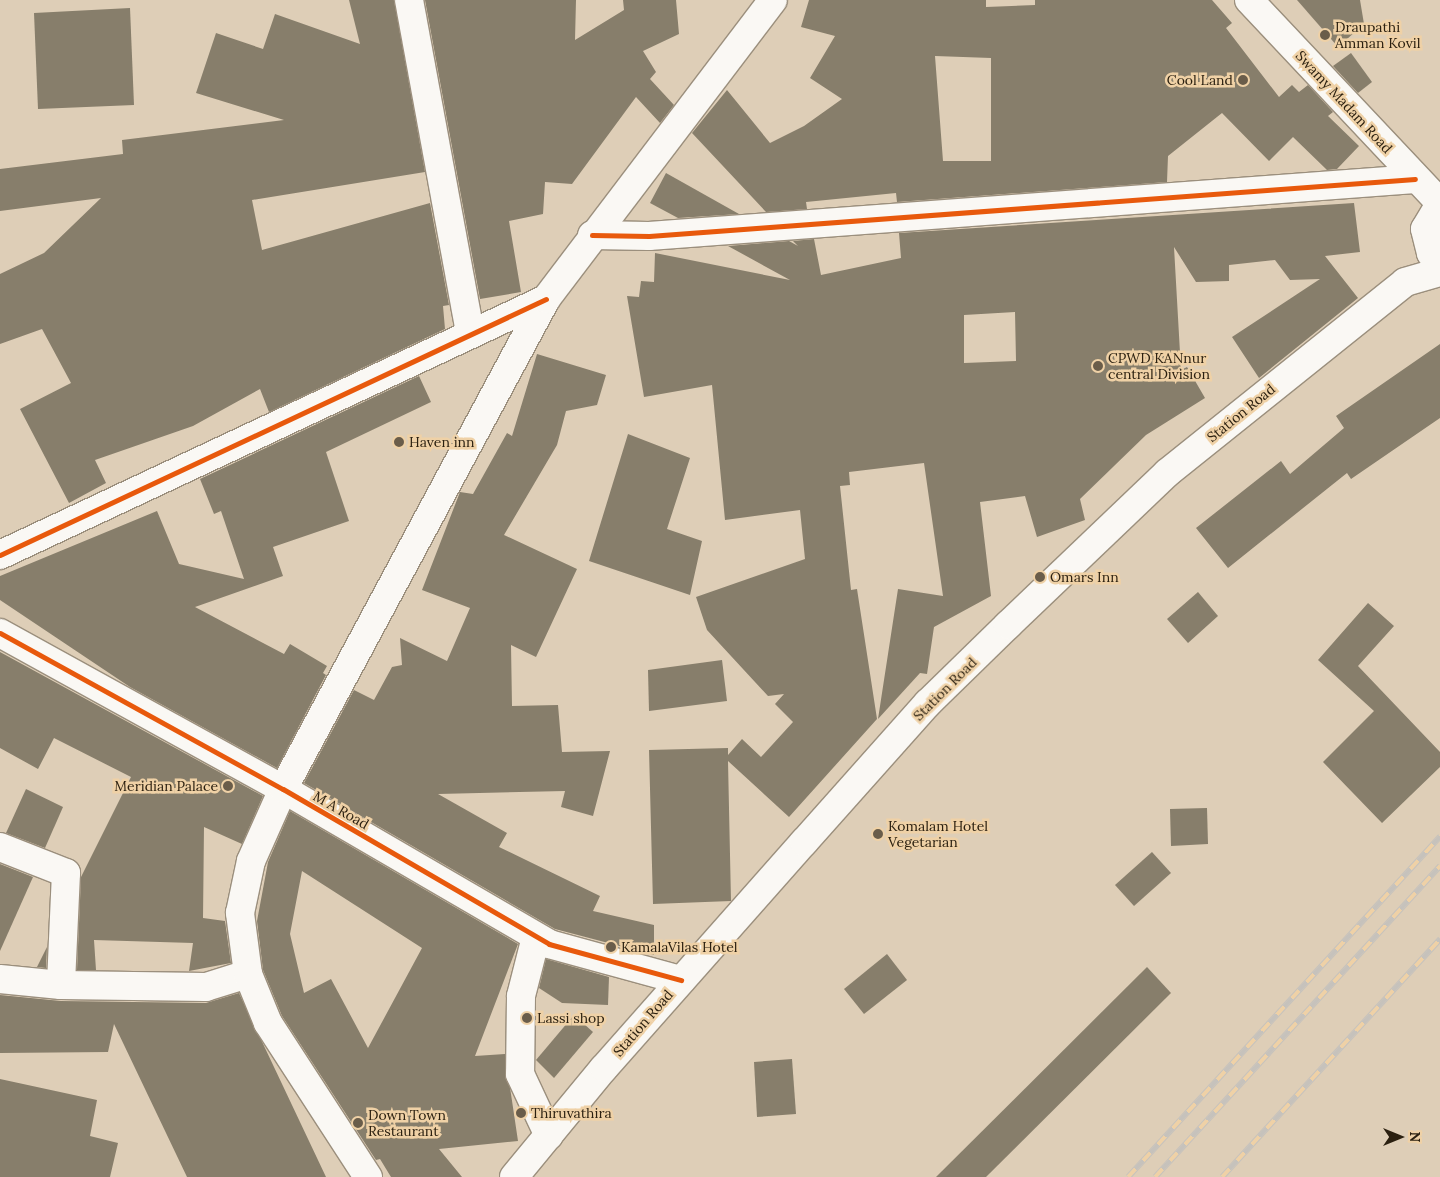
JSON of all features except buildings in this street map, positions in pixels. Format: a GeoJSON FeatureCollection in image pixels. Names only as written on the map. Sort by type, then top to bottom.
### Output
{"type":"FeatureCollection","features":[{"type":"Feature","properties":{"kind":"street"},"geometry":{"type":"LineString","coordinates":[[409,0],[470,333]]}},
{"type":"Feature","properties":{"kind":"street"},"geometry":{"type":"LineString","coordinates":[[368,1177],[268,1022],[248,974],[240,913],[251,861],[283,789],[546,299],[592,235],[773,0]]}},
{"type":"Feature","properties":{"kind":"street","name":"Swamy Madam Road"},"geometry":{"type":"LineString","coordinates":[[1249,0],[1440,204]]}},
{"type":"Feature","properties":{"kind":"street"},"geometry":{"type":"LineString","coordinates":[[592,235],[649,236],[1415,179]]}},
{"type":"Feature","properties":{"kind":"street"},"geometry":{"type":"LineString","coordinates":[[1405,282],[1433,251],[1428,217],[1440,204]]}},
{"type":"Feature","properties":{"kind":"street","name":"Station Road"},"geometry":{"type":"LineString","coordinates":[[514,1177],[681,980],[928,703],[1167,473],[1405,282],[1440,272]]}},
{"type":"Feature","properties":{"kind":"street"},"geometry":{"type":"LineString","coordinates":[[0,555],[546,299]]}},
{"type":"Feature","properties":{"kind":"street","name":"M A Road"},"geometry":{"type":"LineString","coordinates":[[0,633],[283,789],[536,937],[681,980]]}},
{"type":"Feature","properties":{"kind":"street"},"geometry":{"type":"LineString","coordinates":[[0,846],[66,873],[61,985]]}},
{"type":"Feature","properties":{"kind":"street"},"geometry":{"type":"LineString","coordinates":[[536,937],[521,996],[520,1074],[549,1136]]}},
{"type":"Feature","properties":{"kind":"street"},"geometry":{"type":"LineString","coordinates":[[0,979],[61,985],[206,987],[248,974]]}},
{"type":"Feature","properties":{"kind":"railway"},"geometry":{"type":"LineString","coordinates":[[1128,1177],[1440,836]]}},
{"type":"Feature","properties":{"kind":"railway"},"geometry":{"type":"LineString","coordinates":[[1155,1177],[1440,866]]}},
{"type":"Feature","properties":{"kind":"railway"},"geometry":{"type":"LineString","coordinates":[[1222,1177],[1440,939]]}},
{"type":"Feature","properties":{"kind":"cycle path"},"geometry":{"type":"LineString","coordinates":[[592,235],[649,236],[1415,179]]}},
{"type":"Feature","properties":{"kind":"cycle path"},"geometry":{"type":"LineString","coordinates":[[0,555],[546,299]]}},
{"type":"Feature","properties":{"kind":"cycle path"},"geometry":{"type":"LineString","coordinates":[[0,633],[283,789],[549,944],[681,980]]}},
{"type":"Feature","properties":{"kind":"place","name":"Draupathi Amman Kovil"},"geometry":{"type":"Point","coordinates":[1325,35]}},
{"type":"Feature","properties":{"kind":"place","name":"Cool Land"},"geometry":{"type":"Point","coordinates":[1243,80]}},
{"type":"Feature","properties":{"kind":"place","name":"CPWD KANnur central Division"},"geometry":{"type":"Point","coordinates":[1098,366]}},
{"type":"Feature","properties":{"kind":"place","name":"Haven inn"},"geometry":{"type":"Point","coordinates":[399,442]}},
{"type":"Feature","properties":{"kind":"place","name":"Omars Inn"},"geometry":{"type":"Point","coordinates":[1040,577]}},
{"type":"Feature","properties":{"kind":"place","name":"Meridian Palace"},"geometry":{"type":"Point","coordinates":[228,786]}},
{"type":"Feature","properties":{"kind":"place","name":"Komalam Hotel Vegetarian"},"geometry":{"type":"Point","coordinates":[878,834]}},
{"type":"Feature","properties":{"kind":"place","name":"KamalaVilas Hotel"},"geometry":{"type":"Point","coordinates":[611,947]}},
{"type":"Feature","properties":{"kind":"place","name":"Lassi shop"},"geometry":{"type":"Point","coordinates":[527,1018]}},
{"type":"Feature","properties":{"kind":"place","name":"Thiruvathira"},"geometry":{"type":"Point","coordinates":[521,1113]}},
{"type":"Feature","properties":{"kind":"place","name":"Down Town Restaurant"},"geometry":{"type":"Point","coordinates":[358,1123]}}]}
